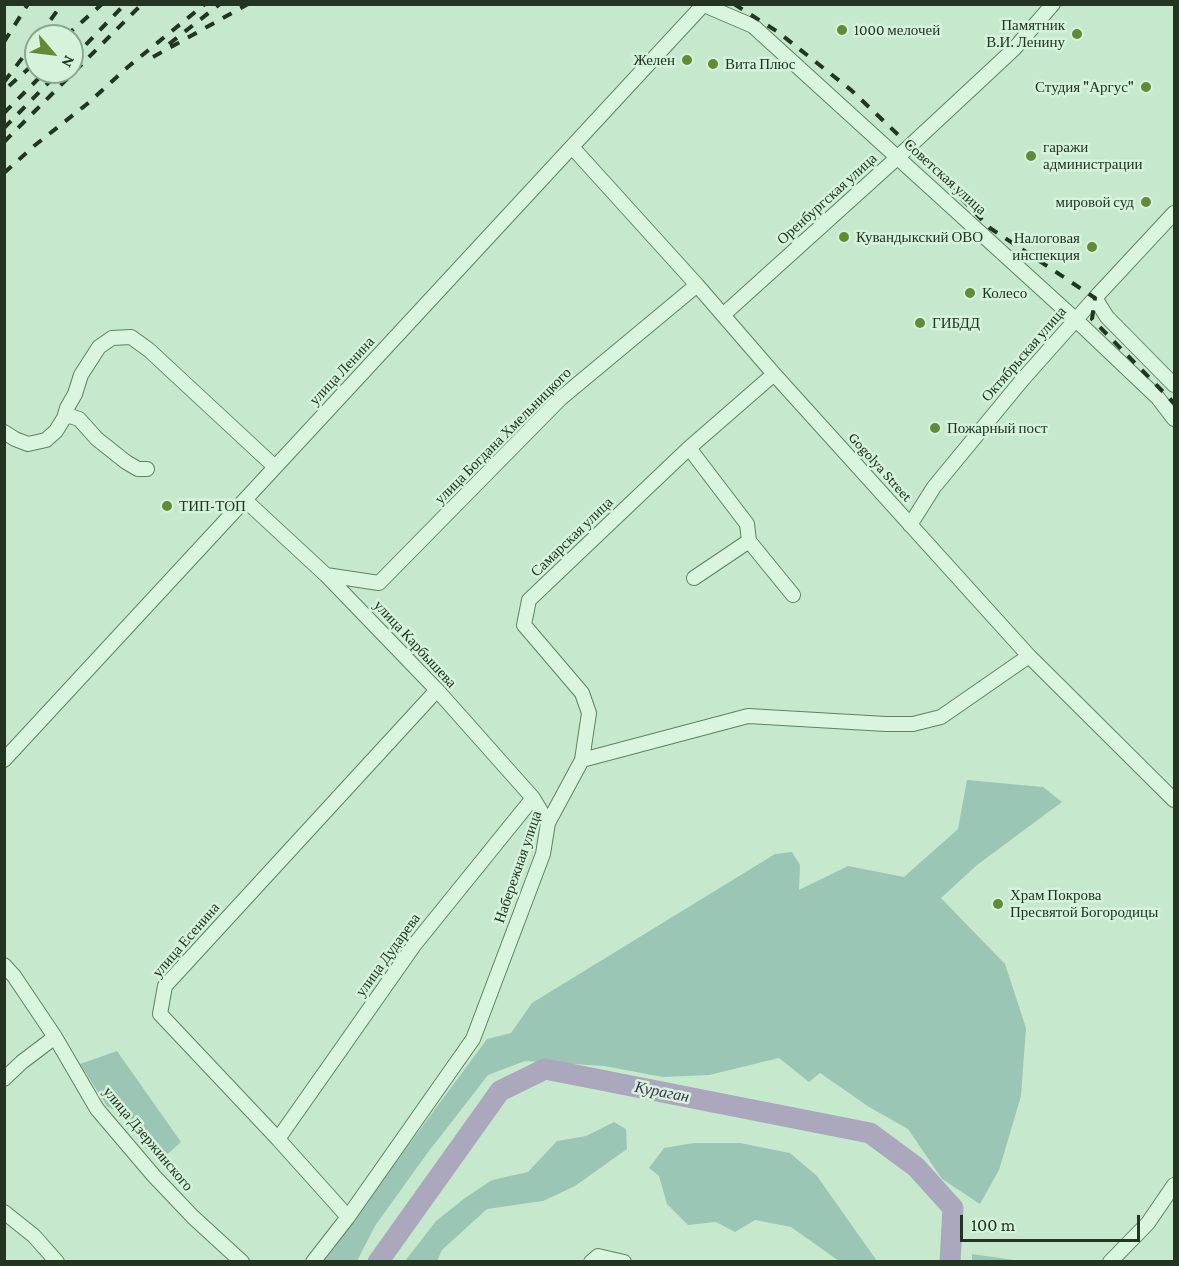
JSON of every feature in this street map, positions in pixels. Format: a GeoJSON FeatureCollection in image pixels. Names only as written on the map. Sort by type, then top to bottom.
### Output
{"type":"FeatureCollection","features":[{"type":"Feature","properties":{"kind":"street","name":"Оренбургская улица"},"geometry":{"type":"LineString","coordinates":[[723,315],[1014,49],[1053,4]]}},
{"type":"Feature","properties":{"kind":"street","name":"улица Ленина"},"geometry":{"type":"LineString","coordinates":[[4,760],[704,5]]}},
{"type":"Feature","properties":{"kind":"street","name":"Советская улица"},"geometry":{"type":"LineString","coordinates":[[704,5],[753,26],[1076,320],[1158,398],[1174,419]]}},
{"type":"Feature","properties":{"kind":"street","name":"Gogolya Street"},"geometry":{"type":"LineString","coordinates":[[572,147],[1029,656],[1174,800]]}},
{"type":"Feature","properties":{"kind":"street","name":"Октябрьская улица"},"geometry":{"type":"LineString","coordinates":[[910,525],[934,487],[1023,379],[1174,213]]}},
{"type":"Feature","properties":{"kind":"street","name":"улица Богдана Хмельницкого"},"geometry":{"type":"LineString","coordinates":[[327,575],[379,583],[561,398],[697,285]]}},
{"type":"Feature","properties":{"kind":"street"},"geometry":{"type":"LineString","coordinates":[[1095,298],[1107,317],[1174,385]]}},
{"type":"Feature","properties":{"kind":"street"},"geometry":{"type":"LineString","coordinates":[[4,432],[28,444],[46,440],[56,431],[64,418],[81,375],[99,347],[112,338],[131,337],[149,350],[275,467]]}},
{"type":"Feature","properties":{"kind":"street","name":"Самарская улица"},"geometry":{"type":"LineString","coordinates":[[582,760],[589,713],[582,693],[524,626],[530,600],[689,448],[774,374]]}},
{"type":"Feature","properties":{"kind":"street"},"geometry":{"type":"LineString","coordinates":[[64,418],[70,416],[79,419],[113,453],[138,469],[147,469]]}},
{"type":"Feature","properties":{"kind":"street"},"geometry":{"type":"LineString","coordinates":[[689,448],[747,524],[749,541],[793,595]]}},
{"type":"Feature","properties":{"kind":"street","name":"улица Карбышева"},"geometry":{"type":"LineString","coordinates":[[245,500],[327,575],[437,690],[533,798],[548,823]]}},
{"type":"Feature","properties":{"kind":"street"},"geometry":{"type":"LineString","coordinates":[[694,578],[749,541]]}},
{"type":"Feature","properties":{"kind":"street"},"geometry":{"type":"LineString","coordinates":[[582,760],[748,716],[913,724],[941,717],[1029,656]]}},
{"type":"Feature","properties":{"kind":"street","name":"улица Есенина"},"geometry":{"type":"LineString","coordinates":[[348,1217],[160,1014],[165,986],[437,690]]}},
{"type":"Feature","properties":{"kind":"street","name":"Набережная улица"},"geometry":{"type":"LineString","coordinates":[[313,1262],[348,1217],[473,1039],[543,854],[548,823],[582,760]]}},
{"type":"Feature","properties":{"kind":"street","name":"улица Дударева"},"geometry":{"type":"LineString","coordinates":[[278,1139],[415,944],[533,798]]}},
{"type":"Feature","properties":{"kind":"street","name":"улица Дзержинского"},"geometry":{"type":"LineString","coordinates":[[4,965],[14,976],[54,1037],[98,1109],[154,1176],[242,1262]]}},
{"type":"Feature","properties":{"kind":"street"},"geometry":{"type":"LineString","coordinates":[[4,1079],[54,1037]]}},
{"type":"Feature","properties":{"kind":"street"},"geometry":{"type":"LineString","coordinates":[[1110,1262],[1148,1223],[1174,1185]]}},
{"type":"Feature","properties":{"kind":"street"},"geometry":{"type":"LineString","coordinates":[[4,1212],[34,1236],[57,1262]]}},
{"type":"Feature","properties":{"kind":"street"},"geometry":{"type":"LineString","coordinates":[[591,1262],[598,1256],[624,1262]]}},
{"type":"Feature","properties":{"kind":"green space"},"geometry":{"type":"Polygon","coordinates":[[[967,780],[1043,787],[1062,802],[977,865],[941,898],[1005,964],[1026,1028],[1021,1096],[999,1170],[980,1204],[942,1179],[908,1129],[869,1107],[820,1073],[809,1082],[779,1058],[709,1075],[663,1077],[604,1066],[525,1061],[488,1075],[375,1226],[357,1261],[322,1262],[487,1039],[511,1033],[532,1003],[775,854],[792,852],[800,865],[799,890],[848,866],[904,877],[958,829],[967,780]]]}},
{"type":"Feature","properties":{"kind":"green space"},"geometry":{"type":"Polygon","coordinates":[[[117,1051],[181,1142],[163,1158],[145,1148],[136,1122],[107,1106],[80,1064],[117,1051]]]}},
{"type":"Feature","properties":{"kind":"green space"},"geometry":{"type":"Polygon","coordinates":[[[614,1122],[626,1129],[627,1149],[575,1186],[543,1201],[487,1209],[442,1250],[437,1261],[405,1261],[436,1221],[492,1180],[528,1172],[557,1141],[586,1136],[614,1122]]]}},
{"type":"Feature","properties":{"kind":"green space"},"geometry":{"type":"Polygon","coordinates":[[[694,1143],[740,1143],[790,1153],[817,1176],[877,1261],[839,1261],[791,1227],[755,1220],[735,1232],[716,1222],[688,1225],[667,1204],[659,1176],[649,1168],[664,1148],[694,1143]]]}},
{"type":"Feature","properties":{"kind":"green space"},"geometry":{"type":"Polygon","coordinates":[[[972,1254],[1021,1261],[972,1261],[972,1254]]]}},
{"type":"Feature","properties":{"kind":"waterway","name":"Кураган"},"geometry":{"type":"LineString","coordinates":[[378,1262],[500,1091],[545,1069],[870,1133],[916,1167],[953,1208],[950,1262]]}},
{"type":"Feature","properties":{"kind":"railway"},"geometry":{"type":"LineString","coordinates":[[4,42],[28,4]]}},
{"type":"Feature","properties":{"kind":"railway"},"geometry":{"type":"LineString","coordinates":[[48,24],[62,4]]}},
{"type":"Feature","properties":{"kind":"railway"},"geometry":{"type":"LineString","coordinates":[[80,24],[102,4]]}},
{"type":"Feature","properties":{"kind":"railway"},"geometry":{"type":"LineString","coordinates":[[84,47],[125,4]]}},
{"type":"Feature","properties":{"kind":"railway"},"geometry":{"type":"LineString","coordinates":[[4,142],[142,4]]}},
{"type":"Feature","properties":{"kind":"railway"},"geometry":{"type":"LineString","coordinates":[[4,173],[205,4]]}},
{"type":"Feature","properties":{"kind":"railway"},"geometry":{"type":"LineString","coordinates":[[169,44],[220,4]]}},
{"type":"Feature","properties":{"kind":"railway"},"geometry":{"type":"LineString","coordinates":[[153,57],[248,4]]}},
{"type":"Feature","properties":{"kind":"railway"},"geometry":{"type":"LineString","coordinates":[[734,4],[778,32],[851,90],[909,145],[990,228],[1095,298],[1092,319],[1174,403]]}},
{"type":"Feature","properties":{"kind":"railway"},"geometry":{"type":"LineString","coordinates":[[4,82],[24,56]]}},
{"type":"Feature","properties":{"kind":"railway"},"geometry":{"type":"LineString","coordinates":[[9,86],[24,73]]}},
{"type":"Feature","properties":{"kind":"railway"},"geometry":{"type":"LineString","coordinates":[[4,113],[33,84]]}},
{"type":"Feature","properties":{"kind":"railway"},"geometry":{"type":"LineString","coordinates":[[4,128],[47,84]]}},
{"type":"Feature","properties":{"kind":"place","name":"1000 мелочей"},"geometry":{"type":"Point","coordinates":[842,30]}},
{"type":"Feature","properties":{"kind":"place","name":"Памятник В.И. Ленину"},"geometry":{"type":"Point","coordinates":[1077,34]}},
{"type":"Feature","properties":{"kind":"place","name":"Желен"},"geometry":{"type":"Point","coordinates":[687,60]}},
{"type":"Feature","properties":{"kind":"place","name":"Вита Плюс"},"geometry":{"type":"Point","coordinates":[713,64]}},
{"type":"Feature","properties":{"kind":"place","name":"Студия \"Аргус\""},"geometry":{"type":"Point","coordinates":[1146,87]}},
{"type":"Feature","properties":{"kind":"place","name":"гаражи администрации"},"geometry":{"type":"Point","coordinates":[1031,156]}},
{"type":"Feature","properties":{"kind":"place","name":"мировой суд"},"geometry":{"type":"Point","coordinates":[1146,202]}},
{"type":"Feature","properties":{"kind":"place","name":"Кувандыкский ОВО"},"geometry":{"type":"Point","coordinates":[844,237]}},
{"type":"Feature","properties":{"kind":"place","name":"Налоговая инспекция"},"geometry":{"type":"Point","coordinates":[1092,247]}},
{"type":"Feature","properties":{"kind":"place","name":"Колесо"},"geometry":{"type":"Point","coordinates":[970,293]}},
{"type":"Feature","properties":{"kind":"place","name":"ГИБДД"},"geometry":{"type":"Point","coordinates":[920,323]}},
{"type":"Feature","properties":{"kind":"place","name":"Пожарный пост"},"geometry":{"type":"Point","coordinates":[935,428]}},
{"type":"Feature","properties":{"kind":"place","name":"ТИП-ТОП"},"geometry":{"type":"Point","coordinates":[167,506]}},
{"type":"Feature","properties":{"kind":"place","name":"Храм Покрова Пресвятой Богородицы"},"geometry":{"type":"Point","coordinates":[998,904]}}]}
